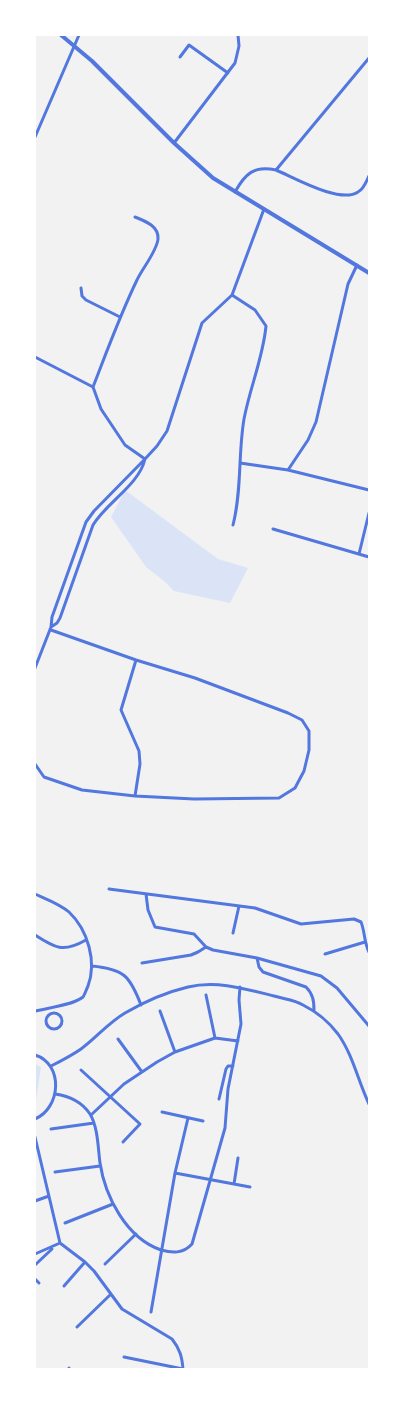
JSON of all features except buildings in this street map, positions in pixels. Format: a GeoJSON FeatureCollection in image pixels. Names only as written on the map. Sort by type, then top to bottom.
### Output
{"type":"FeatureCollection","features":[{"type":"Feature","properties":{"kind":"street"},"geometry":{"type":"LineString","coordinates":[[60,35],[75,46],[174,144],[213,178],[369,273]]}},
{"type":"Feature","properties":{"kind":"street"},"geometry":{"type":"LineString","coordinates":[[35,137],[79,35]]}},
{"type":"Feature","properties":{"kind":"street"},"geometry":{"type":"LineString","coordinates":[[174,144],[235,63],[238,55],[238,35]]}},
{"type":"Feature","properties":{"kind":"street"},"geometry":{"type":"LineString","coordinates":[[180,57],[189,45],[228,73]]}},
{"type":"Feature","properties":{"kind":"street"},"geometry":{"type":"LineString","coordinates":[[276,170],[369,58]]}},
{"type":"Feature","properties":{"kind":"street"},"geometry":{"type":"LineString","coordinates":[[235,192],[242,180],[250,172],[258,169],[268,168],[276,170],[336,195],[348,196],[356,194],[363,189],[369,176]]}},
{"type":"Feature","properties":{"kind":"street"},"geometry":{"type":"LineString","coordinates":[[35,667],[51,628],[52,617],[86,522],[94,511],[146,459],[167,431],[202,323],[232,295],[264,210]]}},
{"type":"Feature","properties":{"kind":"street"},"geometry":{"type":"LineString","coordinates":[[135,217],[153,226],[157,231],[158,240],[137,279],[120,317],[93,387],[101,409],[126,445],[146,459]]}},
{"type":"Feature","properties":{"kind":"street"},"geometry":{"type":"LineString","coordinates":[[288,470],[308,440],[316,422],[348,284],[357,266]]}},
{"type":"Feature","properties":{"kind":"street"},"geometry":{"type":"LineString","coordinates":[[81,288],[82,296],[86,300],[120,317]]}},
{"type":"Feature","properties":{"kind":"street"},"geometry":{"type":"LineString","coordinates":[[232,295],[255,310],[266,326],[265,341],[245,416],[240,443],[239,497],[233,525]]}},
{"type":"Feature","properties":{"kind":"street"},"geometry":{"type":"LineString","coordinates":[[35,357],[93,387]]}},
{"type":"Feature","properties":{"kind":"street"},"geometry":{"type":"LineString","coordinates":[[51,628],[60,618],[93,525],[100,515],[140,473],[146,459]]}},
{"type":"Feature","properties":{"kind":"street"},"geometry":{"type":"LineString","coordinates":[[240,463],[288,470],[369,490]]}},
{"type":"Feature","properties":{"kind":"street"},"geometry":{"type":"LineString","coordinates":[[359,554],[369,513]]}},
{"type":"Feature","properties":{"kind":"street"},"geometry":{"type":"LineString","coordinates":[[273,529],[369,557]]}},
{"type":"Feature","properties":{"kind":"street"},"geometry":{"type":"LineString","coordinates":[[35,764],[44,777],[82,790],[135,796],[194,799],[279,798],[296,788],[304,771],[309,750],[309,730],[302,720],[257,700],[136,660],[51,628]]}},
{"type":"Feature","properties":{"kind":"street"},"geometry":{"type":"LineString","coordinates":[[135,796],[140,764],[139,751],[121,710],[136,660]]}},
{"type":"Feature","properties":{"kind":"street"},"geometry":{"type":"LineString","coordinates":[[109,889],[255,908],[301,924],[354,919],[360,922],[364,930],[365,942],[369,952]]}},
{"type":"Feature","properties":{"kind":"street"},"geometry":{"type":"LineString","coordinates":[[35,894],[61,906],[76,920],[90,951],[92,966],[89,984],[82,997],[35,1011]]}},
{"type":"Feature","properties":{"kind":"street"},"geometry":{"type":"LineString","coordinates":[[146,894],[148,910],[156,927],[194,934],[206,947],[213,950],[257,958],[321,976],[337,988],[369,1026]]}},
{"type":"Feature","properties":{"kind":"street"},"geometry":{"type":"LineString","coordinates":[[234,933],[239,906]]}},
{"type":"Feature","properties":{"kind":"street"},"geometry":{"type":"LineString","coordinates":[[35,934],[53,947],[63,949],[79,945],[86,940]]}},
{"type":"Feature","properties":{"kind":"street"},"geometry":{"type":"LineString","coordinates":[[325,954],[365,942]]}},
{"type":"Feature","properties":{"kind":"street"},"geometry":{"type":"LineString","coordinates":[[142,963],[191,955],[206,947]]}},
{"type":"Feature","properties":{"kind":"street"},"geometry":{"type":"LineString","coordinates":[[257,958],[259,967],[263,972],[306,987],[311,992],[314,1011]]}},
{"type":"Feature","properties":{"kind":"street"},"geometry":{"type":"LineString","coordinates":[[92,966],[118,970],[128,976],[141,1005]]}},
{"type":"Feature","properties":{"kind":"street"},"geometry":{"type":"LineString","coordinates":[[51,1066],[71,1056],[111,1022],[141,1005],[188,987],[205,985],[240,987],[301,1004],[327,1021],[346,1047],[369,1104]]}},
{"type":"Feature","properties":{"kind":"street"},"geometry":{"type":"LineString","coordinates":[[55,1094],[72,1099],[83,1106],[91,1115],[94,1123],[100,1166],[106,1186],[113,1204],[124,1221],[136,1234],[152,1246],[179,1253],[188,1249],[192,1244],[225,1128],[228,1089],[241,1024],[240,987]]}},
{"type":"Feature","properties":{"kind":"street"},"geometry":{"type":"LineString","coordinates":[[206,996],[215,1038]]}},
{"type":"Feature","properties":{"kind":"street"},"geometry":{"type":"LineString","coordinates":[[49,1008],[51,1014]]}},
{"type":"Feature","properties":{"kind":"street"},"geometry":{"type":"LineString","coordinates":[[160,1011],[175,1052]]}},
{"type":"Feature","properties":{"kind":"street"},"geometry":{"type":"LineString","coordinates":[[51,1014],[61,1018],[60,1025],[54,1029],[46,1023],[48,1016],[51,1014]]}},
{"type":"Feature","properties":{"kind":"street"},"geometry":{"type":"LineString","coordinates":[[91,1115],[124,1084],[175,1052],[215,1038],[238,1041]]}},
{"type":"Feature","properties":{"kind":"street"},"geometry":{"type":"LineString","coordinates":[[118,1039],[142,1072]]}},
{"type":"Feature","properties":{"kind":"street"},"geometry":{"type":"LineString","coordinates":[[35,1055],[46,1060],[56,1078],[55,1094],[48,1110],[42,1116],[35,1119]]}},
{"type":"Feature","properties":{"kind":"street"},"geometry":{"type":"LineString","coordinates":[[219,1099],[226,1069],[228,1066],[233,1066]]}},
{"type":"Feature","properties":{"kind":"street"},"geometry":{"type":"LineString","coordinates":[[81,1070],[140,1124],[124,1142]]}},
{"type":"Feature","properties":{"kind":"street"},"geometry":{"type":"LineString","coordinates":[[162,1112],[203,1122]]}},
{"type":"Feature","properties":{"kind":"street"},"geometry":{"type":"LineString","coordinates":[[151,1312],[175,1173],[188,1118]]}},
{"type":"Feature","properties":{"kind":"street"},"geometry":{"type":"LineString","coordinates":[[51,1129],[94,1123]]}},
{"type":"Feature","properties":{"kind":"street"},"geometry":{"type":"LineString","coordinates":[[35,1137],[60,1244],[94,1271],[122,1310],[172,1339],[182,1357],[182,1369],[124,1358]]}},
{"type":"Feature","properties":{"kind":"street"},"geometry":{"type":"LineString","coordinates":[[234,1184],[238,1158]]}},
{"type":"Feature","properties":{"kind":"street"},"geometry":{"type":"LineString","coordinates":[[55,1172],[100,1166]]}},
{"type":"Feature","properties":{"kind":"street"},"geometry":{"type":"LineString","coordinates":[[175,1173],[250,1187]]}},
{"type":"Feature","properties":{"kind":"street"},"geometry":{"type":"LineString","coordinates":[[35,1201],[49,1196]]}},
{"type":"Feature","properties":{"kind":"street"},"geometry":{"type":"LineString","coordinates":[[65,1223],[113,1204]]}},
{"type":"Feature","properties":{"kind":"street"},"geometry":{"type":"LineString","coordinates":[[105,1264],[136,1234]]}},
{"type":"Feature","properties":{"kind":"street"},"geometry":{"type":"LineString","coordinates":[[35,1254],[60,1244]]}},
{"type":"Feature","properties":{"kind":"street"},"geometry":{"type":"LineString","coordinates":[[35,1265],[54,1246]]}},
{"type":"Feature","properties":{"kind":"street"},"geometry":{"type":"LineString","coordinates":[[64,1286],[85,1262]]}},
{"type":"Feature","properties":{"kind":"street"},"geometry":{"type":"LineString","coordinates":[[35,1279],[39,1283]]}},
{"type":"Feature","properties":{"kind":"street"},"geometry":{"type":"LineString","coordinates":[[76,1327],[110,1295]]}},
{"type":"Feature","properties":{"kind":"shaded area"},"geometry":{"type":"Polygon","coordinates":[[[125,490],[218,559],[248,568],[230,603],[174,591],[146,567],[111,517],[125,490]]]}},
{"type":"Feature","properties":{"kind":"shaded area"},"geometry":{"type":"Polygon","coordinates":[[[35,1064],[41,1067],[35,1108],[35,1064]]]}}]}
